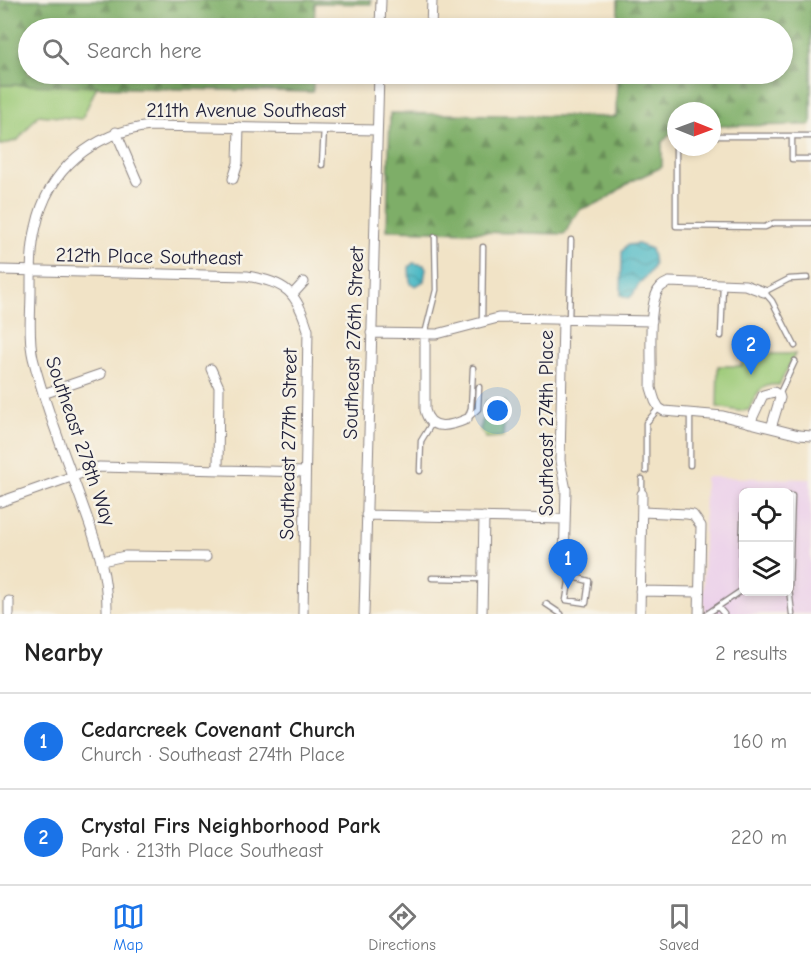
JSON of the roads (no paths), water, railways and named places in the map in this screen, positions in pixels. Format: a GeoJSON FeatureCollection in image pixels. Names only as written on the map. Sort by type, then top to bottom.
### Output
{"type":"FeatureCollection","features":[{"type":"Feature","properties":{"kind":"street"},"geometry":{"type":"LineString","coordinates":[[380,18],[381,0]]}},
{"type":"Feature","properties":{"kind":"street"},"geometry":{"type":"LineString","coordinates":[[431,18],[432,0]]}},
{"type":"Feature","properties":{"kind":"street","name":"Southeast 276th Street"},"geometry":{"type":"LineString","coordinates":[[364,614],[379,84]]}},
{"type":"Feature","properties":{"kind":"street","name":"211th Avenue Southeast"},"geometry":{"type":"LineString","coordinates":[[116,132],[150,126],[377,130]]}},
{"type":"Feature","properties":{"kind":"street"},"geometry":{"type":"LineString","coordinates":[[233,179],[238,163],[239,127]]}},
{"type":"Feature","properties":{"kind":"street"},"geometry":{"type":"LineString","coordinates":[[116,132],[137,181]]}},
{"type":"Feature","properties":{"kind":"street","name":"Southeast 278th Way"},"geometry":{"type":"LineString","coordinates":[[107,614],[108,599],[102,561],[32,355],[31,271],[36,226],[46,196],[54,181],[65,167],[85,150],[116,132]]}},
{"type":"Feature","properties":{"kind":"street","name":"212th Place Southeast"},"geometry":{"type":"LineString","coordinates":[[0,270],[247,276],[276,282],[293,294]]}},
{"type":"Feature","properties":{"kind":"street"},"geometry":{"type":"LineString","coordinates":[[293,294],[304,282]]}},
{"type":"Feature","properties":{"kind":"street"},"geometry":{"type":"LineString","coordinates":[[764,292],[745,285],[723,284],[669,282],[660,288],[653,303],[651,388],[659,408],[671,413],[723,416],[811,436]]}},
{"type":"Feature","properties":{"kind":"street","name":"Southeast 277th Street"},"geometry":{"type":"LineString","coordinates":[[293,294],[308,330],[303,614]]}},
{"type":"Feature","properties":{"kind":"street"},"geometry":{"type":"LineString","coordinates":[[371,333],[447,332],[498,318],[652,321]]}},
{"type":"Feature","properties":{"kind":"street","name":"Southeast 274th Place"},"geometry":{"type":"LineString","coordinates":[[564,563],[566,490],[560,461],[566,320]]}},
{"type":"Feature","properties":{"kind":"street"},"geometry":{"type":"LineString","coordinates":[[425,334],[426,417],[432,423],[440,426],[453,425],[467,419]]}},
{"type":"Feature","properties":{"kind":"street"},"geometry":{"type":"LineString","coordinates":[[211,369],[219,387],[218,469]]}},
{"type":"Feature","properties":{"kind":"street"},"geometry":{"type":"LineString","coordinates":[[44,394],[101,374]]}},
{"type":"Feature","properties":{"kind":"street"},"geometry":{"type":"LineString","coordinates":[[750,423],[765,393],[774,392],[779,394],[780,403],[771,428]]}},
{"type":"Feature","properties":{"kind":"street"},"geometry":{"type":"LineString","coordinates":[[0,502],[99,467],[304,472]]}},
{"type":"Feature","properties":{"kind":"street"},"geometry":{"type":"LineString","coordinates":[[640,614],[642,494]]}},
{"type":"Feature","properties":{"kind":"street"},"geometry":{"type":"LineString","coordinates":[[642,512],[693,515],[701,526],[699,614]]}},
{"type":"Feature","properties":{"kind":"street"},"geometry":{"type":"LineString","coordinates":[[366,515],[564,519]]}},
{"type":"Feature","properties":{"kind":"street"},"geometry":{"type":"LineString","coordinates":[[482,614],[484,517]]}},
{"type":"Feature","properties":{"kind":"street"},"geometry":{"type":"LineString","coordinates":[[102,561],[125,556],[206,557]]}},
{"type":"Feature","properties":{"kind":"street"},"geometry":{"type":"LineString","coordinates":[[640,591],[699,592]]}},
{"type":"Feature","properties":{"kind":"street"},"geometry":{"type":"LineString","coordinates":[[9,601],[9,614]]}},
{"type":"Feature","properties":{"kind":"lane"},"geometry":{"type":"LineString","coordinates":[[322,165],[324,129]]}},
{"type":"Feature","properties":{"kind":"lane"},"geometry":{"type":"LineString","coordinates":[[721,136],[811,136]]}},
{"type":"Feature","properties":{"kind":"lane"},"geometry":{"type":"LineString","coordinates":[[792,136],[792,159],[811,159]]}},
{"type":"Feature","properties":{"kind":"lane"},"geometry":{"type":"LineString","coordinates":[[676,156],[676,226],[765,227],[774,223],[811,223]]}},
{"type":"Feature","properties":{"kind":"lane"},"geometry":{"type":"LineString","coordinates":[[425,334],[436,290],[435,237]]}},
{"type":"Feature","properties":{"kind":"lane"},"geometry":{"type":"LineString","coordinates":[[566,320],[571,240]]}},
{"type":"Feature","properties":{"kind":"lane"},"geometry":{"type":"LineString","coordinates":[[482,321],[483,247]]}},
{"type":"Feature","properties":{"kind":"lane"},"geometry":{"type":"LineString","coordinates":[[795,346],[772,301],[764,292],[789,279],[807,278]]}},
{"type":"Feature","properties":{"kind":"lane"},"geometry":{"type":"LineString","coordinates":[[720,336],[723,284]]}},
{"type":"Feature","properties":{"kind":"lane"},"geometry":{"type":"LineString","coordinates":[[779,394],[795,361]]}},
{"type":"Feature","properties":{"kind":"lane"},"geometry":{"type":"LineString","coordinates":[[467,419],[471,408],[472,368]]}},
{"type":"Feature","properties":{"kind":"lane"},"geometry":{"type":"LineString","coordinates":[[467,419],[478,409],[479,387]]}},
{"type":"Feature","properties":{"kind":"lane"},"geometry":{"type":"LineString","coordinates":[[646,471],[646,423],[659,408]]}},
{"type":"Feature","properties":{"kind":"lane"},"geometry":{"type":"LineString","coordinates":[[690,414],[690,465]]}},
{"type":"Feature","properties":{"kind":"lane"},"geometry":{"type":"LineString","coordinates":[[420,471],[421,441],[432,423]]}},
{"type":"Feature","properties":{"kind":"lane"},"geometry":{"type":"LineString","coordinates":[[642,479],[642,494]]}},
{"type":"Feature","properties":{"kind":"lane"},"geometry":{"type":"LineString","coordinates":[[546,604],[562,614],[570,576],[589,581],[586,603],[566,600]]}},
{"type":"Feature","properties":{"kind":"lane"},"geometry":{"type":"LineString","coordinates":[[432,578],[483,579]]}},
{"type":"Feature","properties":{"kind":"lane"},"geometry":{"type":"LineString","coordinates":[[707,614],[739,592]]}},
{"type":"Feature","properties":{"kind":"lane"},"geometry":{"type":"LineString","coordinates":[[785,614],[792,613],[791,596]]}},
{"type":"Feature","properties":{"kind":"lane"},"geometry":{"type":"LineString","coordinates":[[718,607],[724,614]]}},
{"type":"Feature","properties":{"kind":"water"},"geometry":{"type":"Polygon","coordinates":[[[638,244],[651,249],[654,265],[629,298],[621,295],[622,252],[627,245],[638,244]]]}},
{"type":"Feature","properties":{"kind":"water"},"geometry":{"type":"Polygon","coordinates":[[[413,263],[424,265],[426,268],[424,281],[416,286],[410,284],[409,267],[413,263]]]}},
{"type":"Feature","properties":{"kind":"place","name":"Crystal Firs Neighborhood Park"},"geometry":{"type":"Point","coordinates":[751,375]}},
{"type":"Feature","properties":{"kind":"place","name":"Cedarcreek Covenant Church"},"geometry":{"type":"Point","coordinates":[568,589]}}]}
